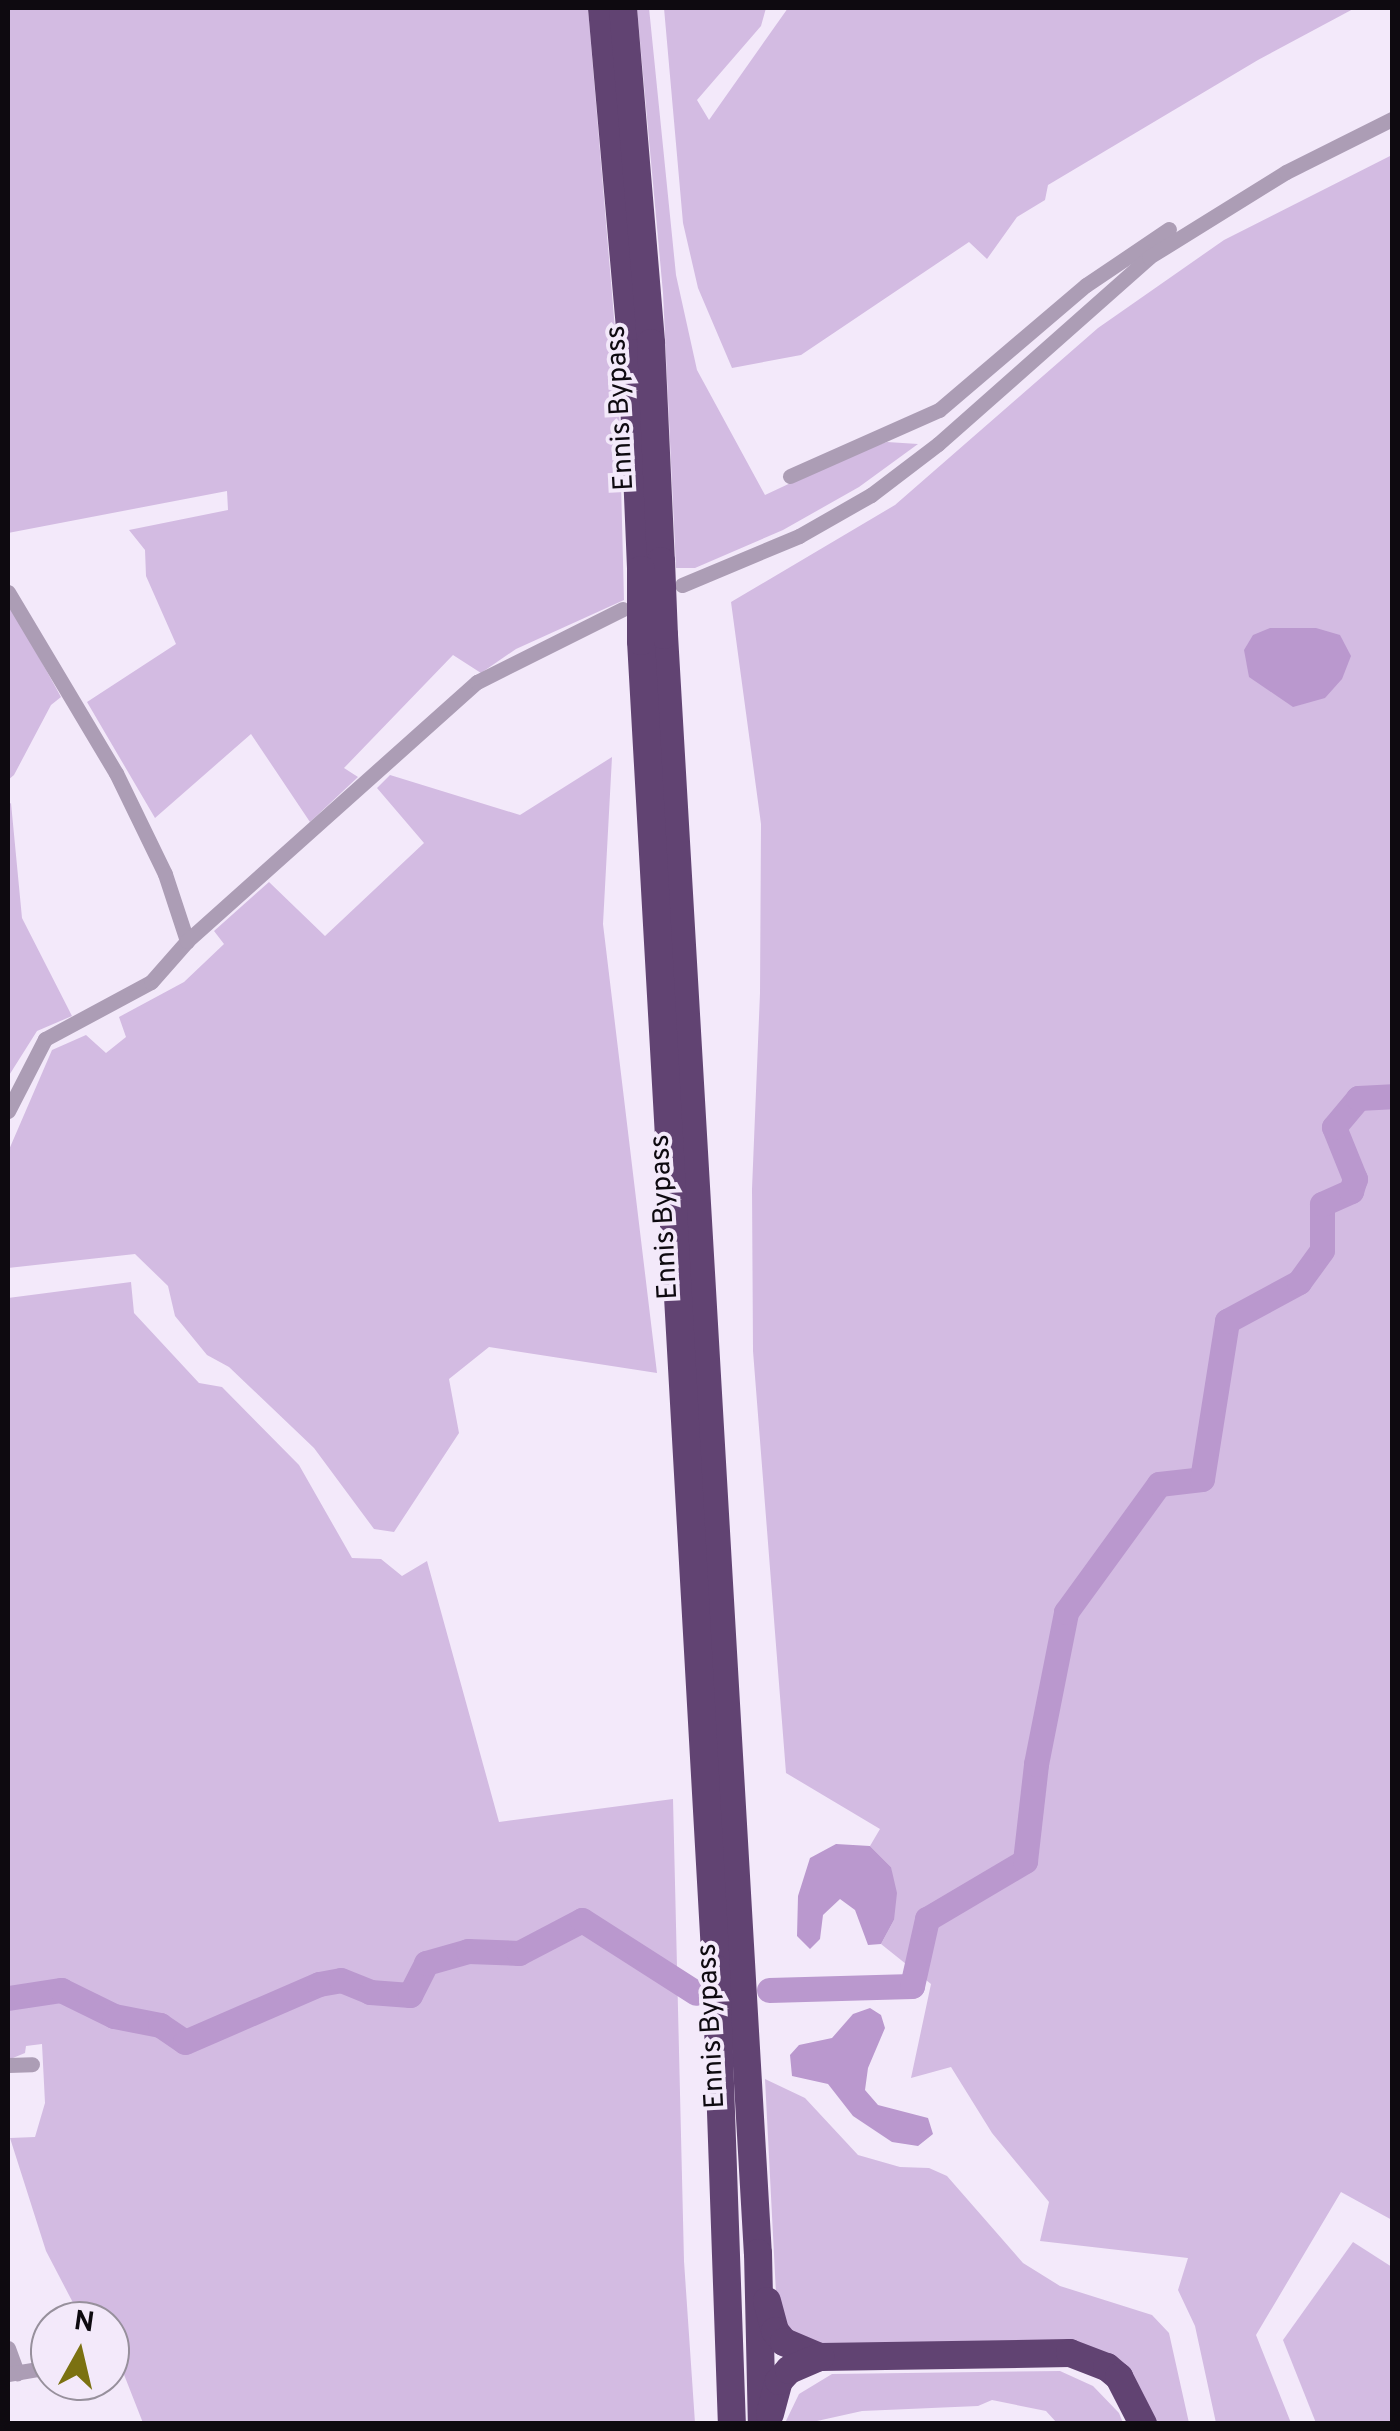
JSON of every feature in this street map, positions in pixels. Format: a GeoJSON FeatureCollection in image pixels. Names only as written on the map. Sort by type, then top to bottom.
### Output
{"type":"FeatureCollection","features":[{"type":"Feature","properties":{"kind":"highway","name":"Ennis Bypass"},"geometry":{"type":"LineString","coordinates":[[602,8],[650,565]]}},
{"type":"Feature","properties":{"kind":"highway","name":"Ennis Bypass"},"geometry":{"type":"LineString","coordinates":[[622,8],[651,343],[652,638],[716,1970],[732,2424]]}},
{"type":"Feature","properties":{"kind":"highway","name":"Ennis Bypass"},"geometry":{"type":"LineString","coordinates":[[652,638],[758,2253],[762,2424]]}},
{"type":"Feature","properties":{"kind":"highway"},"geometry":{"type":"LineString","coordinates":[[758,2253],[774,2331],[784,2342],[820,2358]]}},
{"type":"Feature","properties":{"kind":"highway"},"geometry":{"type":"LineString","coordinates":[[769,2424],[772,2396],[779,2381],[789,2370],[820,2358],[1070,2353],[1108,2367],[1120,2377],[1143,2424]]}},
{"type":"Feature","properties":{"kind":"street"},"geometry":{"type":"LineString","coordinates":[[682,585],[799,536],[871,495],[938,444],[1149,257],[1286,172],[1392,119]]}},
{"type":"Feature","properties":{"kind":"street"},"geometry":{"type":"LineString","coordinates":[[790,476],[939,410],[1086,286],[1169,229]]}},
{"type":"Feature","properties":{"kind":"street"},"geometry":{"type":"LineString","coordinates":[[1086,286],[1100,301]]}},
{"type":"Feature","properties":{"kind":"street"},"geometry":{"type":"LineString","coordinates":[[920,418],[938,444]]}},
{"type":"Feature","properties":{"kind":"street"},"geometry":{"type":"LineString","coordinates":[[8,592],[116,773],[165,874],[187,940]]}},
{"type":"Feature","properties":{"kind":"street"},"geometry":{"type":"LineString","coordinates":[[8,1111],[44,1039],[151,982],[187,940],[478,682],[622,609]]}},
{"type":"Feature","properties":{"kind":"street"},"geometry":{"type":"LineString","coordinates":[[8,2065],[32,2064]]}},
{"type":"Feature","properties":{"kind":"street"},"geometry":{"type":"LineString","coordinates":[[8,2348],[12,2374]]}},
{"type":"Feature","properties":{"kind":"shaded area"},"geometry":{"type":"Polygon","coordinates":[[[8,8],[588,8],[618,365],[624,600],[516,649],[481,673],[453,655],[344,768],[358,777],[310,822],[251,734],[155,818],[87,702],[176,644],[146,576],[145,550],[129,530],[228,510],[227,491],[8,533],[8,8]]]}},
{"type":"Feature","properties":{"kind":"shaded area"},"geometry":{"type":"Polygon","coordinates":[[[637,8],[649,8],[676,275],[697,370],[765,495],[859,451],[887,442],[918,444],[859,487],[783,530],[695,568],[676,568],[663,293],[637,8]]]}},
{"type":"Feature","properties":{"kind":"shaded area"},"geometry":{"type":"Polygon","coordinates":[[[664,8],[766,8],[761,26],[697,100],[709,120],[788,8],[1355,8],[1258,60],[1048,185],[1045,200],[1017,217],[987,259],[969,242],[801,355],[732,368],[698,288],[683,223],[664,8]]]}},
{"type":"Feature","properties":{"kind":"shaded area"},"geometry":{"type":"Polygon","coordinates":[[[1392,155],[1392,2220],[1341,2192],[1256,2335],[1291,2423],[1216,2423],[1195,2326],[1178,2290],[1188,2258],[1040,2241],[1049,2202],[992,2133],[951,2067],[911,2078],[931,1984],[881,1944],[894,1920],[891,1867],[870,1846],[880,1829],[786,1773],[753,1351],[752,1189],[760,993],[761,824],[731,602],[895,505],[1098,328],[1224,240],[1392,155]]]}},
{"type":"Feature","properties":{"kind":"shaded area"},"geometry":{"type":"Polygon","coordinates":[[[8,601],[61,697],[51,705],[8,780],[8,601]]]}},
{"type":"Feature","properties":{"kind":"shaded area"},"geometry":{"type":"Polygon","coordinates":[[[1270,628],[1316,628],[1340,635],[1351,656],[1342,679],[1325,698],[1293,707],[1249,677],[1244,650],[1253,635],[1270,628]]]}},
{"type":"Feature","properties":{"kind":"shaded area"},"geometry":{"type":"Polygon","coordinates":[[[612,757],[603,924],[657,1373],[489,1347],[449,1379],[459,1433],[394,1532],[374,1529],[314,1448],[229,1367],[207,1355],[175,1316],[168,1286],[135,1254],[8,1268],[8,1152],[52,1050],[86,1035],[106,1053],[126,1037],[119,1017],[184,982],[224,944],[214,931],[269,882],[325,936],[424,843],[377,788],[390,775],[520,815],[612,757]]]}},
{"type":"Feature","properties":{"kind":"shaded area"},"geometry":{"type":"Polygon","coordinates":[[[11,803],[22,918],[72,1016],[37,1031],[8,1077],[8,805],[11,803]]]}},
{"type":"Feature","properties":{"kind":"shaded area"},"geometry":{"type":"Polygon","coordinates":[[[131,1282],[134,1313],[199,1383],[222,1387],[299,1465],[352,1558],[381,1559],[402,1576],[427,1561],[499,1822],[673,1799],[684,2261],[695,2423],[143,2423],[130,2390],[130,2301],[72,2301],[46,2251],[10,2138],[35,2137],[45,2103],[42,2044],[26,2046],[25,2053],[8,2060],[8,1298],[131,1282]]]}},
{"type":"Feature","properties":{"kind":"shaded area"},"geometry":{"type":"Polygon","coordinates":[[[836,1844],[870,1846],[891,1867],[897,1893],[894,1920],[881,1944],[868,1945],[855,1910],[840,1899],[823,1915],[820,1939],[810,1949],[797,1936],[798,1896],[810,1858],[836,1844]]]}},
{"type":"Feature","properties":{"kind":"shaded area"},"geometry":{"type":"Polygon","coordinates":[[[870,2008],[881,2015],[885,2028],[868,2068],[865,2090],[878,2105],[928,2118],[933,2134],[918,2146],[892,2142],[853,2116],[828,2084],[792,2076],[790,2055],[799,2045],[832,2038],[853,2014],[870,2008]]]}},
{"type":"Feature","properties":{"kind":"shaded area"},"geometry":{"type":"Polygon","coordinates":[[[765,2079],[805,2098],[858,2155],[900,2167],[929,2168],[947,2176],[1023,2263],[1060,2286],[1152,2315],[1169,2333],[1189,2423],[1147,2423],[1114,2359],[819,2350],[792,2335],[777,2313],[765,2079]]]}},
{"type":"Feature","properties":{"kind":"shaded area"},"geometry":{"type":"Polygon","coordinates":[[[1353,2242],[1392,2267],[1392,2423],[1316,2423],[1283,2340],[1353,2242]]]}},
{"type":"Feature","properties":{"kind":"shaded area"},"geometry":{"type":"Polygon","coordinates":[[[1060,2371],[1093,2386],[1119,2413],[1123,2423],[1057,2423],[1046,2411],[992,2400],[978,2406],[862,2411],[808,2423],[785,2423],[799,2394],[832,2374],[1060,2371]]]}},
{"type":"Feature","properties":{"kind":"waterway"},"geometry":{"type":"LineString","coordinates":[[769,1990],[912,1986],[927,1919],[1025,1861],[1036,1764],[1066,1612],[1159,1484],[1202,1479],[1227,1321],[1299,1282],[1322,1250],[1322,1204],[1351,1191],[1355,1179],[1334,1127],[1358,1098],[1392,1096]]}},
{"type":"Feature","properties":{"kind":"waterway"},"geometry":{"type":"LineString","coordinates":[[8,1998],[61,1990],[114,2016],[160,2025],[185,2042],[319,1984],[341,1980],[370,1992],[410,1995],[426,1963],[468,1951],[519,1953],[582,1920],[696,1993]]}}]}
